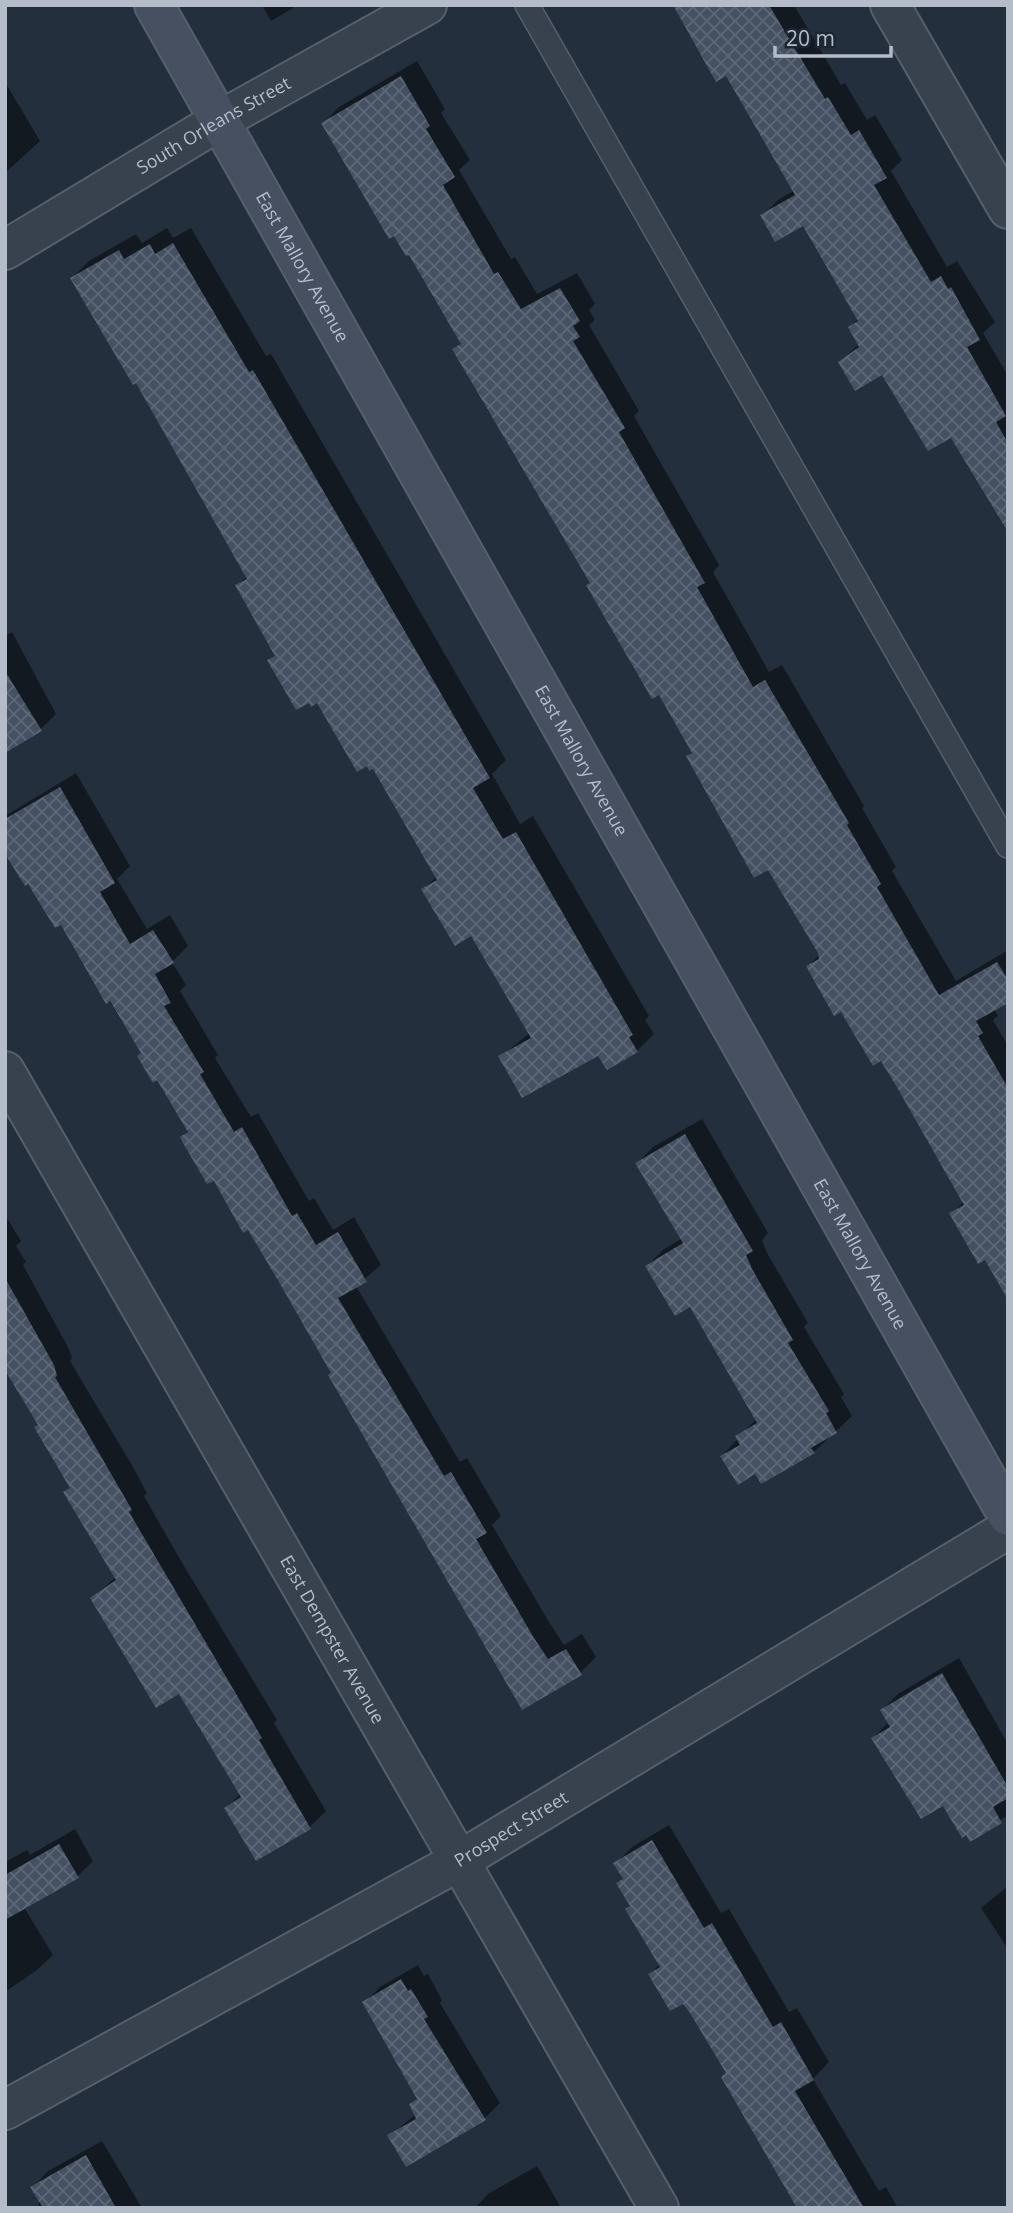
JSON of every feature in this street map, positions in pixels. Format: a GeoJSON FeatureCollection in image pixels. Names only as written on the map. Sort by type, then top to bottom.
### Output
{"type":"FeatureCollection","features":[{"type":"Feature","properties":{"kind":"main road","name":"East Mallory Avenue"},"geometry":{"type":"LineString","coordinates":[[154,5],[1008,1516]]}},
{"type":"Feature","properties":{"kind":"street","name":"South Orleans Street"},"geometry":{"type":"LineString","coordinates":[[5,250],[219,121],[426,5]]}},
{"type":"Feature","properties":{"kind":"street"},"geometry":{"type":"LineString","coordinates":[[890,5],[1008,209]]}},
{"type":"Feature","properties":{"kind":"street","name":"East Dempster Avenue"},"geometry":{"type":"LineString","coordinates":[[5,1071],[659,2208]]}},
{"type":"Feature","properties":{"kind":"street","name":"Prospect Street"},"geometry":{"type":"LineString","coordinates":[[5,2110],[459,1861],[1008,1529]]}},
{"type":"Feature","properties":{"kind":"lane"},"geometry":{"type":"LineString","coordinates":[[527,5],[1008,846]]}},
{"type":"Feature","properties":{"kind":"building"},"geometry":{"type":"Polygon","coordinates":[[[673,5],[769,5],[825,99],[828,97],[851,135],[859,130],[887,178],[874,185],[931,282],[941,276],[948,289],[951,287],[980,340],[967,347],[1006,416],[996,422],[1008,443],[1008,532],[951,438],[928,451],[882,375],[855,391],[838,362],[859,347],[848,327],[858,321],[803,226],[775,242],[760,215],[795,195],[726,76],[716,82],[673,5]]]}},
{"type":"Feature","properties":{"kind":"building"},"geometry":{"type":"Polygon","coordinates":[[[401,76],[430,126],[426,129],[455,177],[443,185],[494,274],[498,272],[521,309],[560,288],[580,321],[573,326],[580,337],[573,341],[625,428],[619,432],[705,583],[697,587],[753,687],[765,680],[849,823],[847,825],[881,884],[877,887],[939,995],[997,962],[1008,980],[1008,1003],[976,1021],[983,1033],[978,1036],[1008,1088],[1008,1300],[985,1260],[978,1264],[949,1213],[964,1205],[898,1089],[881,1061],[873,1066],[841,1012],[834,1016],[806,966],[819,959],[818,953],[768,870],[754,878],[686,756],[692,753],[659,695],[652,699],[586,585],[590,583],[452,349],[461,344],[409,255],[406,256],[394,236],[389,239],[321,123],[401,76]]]}},
{"type":"Feature","properties":{"kind":"building"},"geometry":{"type":"Polygon","coordinates":[[[173,243],[249,372],[253,370],[490,778],[473,788],[503,839],[516,832],[633,1035],[629,1037],[638,1052],[607,1070],[598,1056],[522,1098],[498,1056],[531,1038],[471,936],[455,946],[421,889],[437,880],[373,769],[369,771],[367,766],[357,772],[317,703],[311,707],[309,703],[296,710],[267,660],[275,656],[235,585],[247,579],[136,383],[133,385],[70,278],[119,250],[124,259],[150,244],[155,254],[173,243]]]}},
{"type":"Feature","properties":{"kind":"building"},"geometry":{"type":"Polygon","coordinates":[[[5,671],[42,731],[5,753],[5,671]]]}},
{"type":"Feature","properties":{"kind":"building"},"geometry":{"type":"Polygon","coordinates":[[[60,787],[115,883],[100,892],[130,944],[153,930],[174,963],[155,974],[171,1003],[164,1006],[204,1072],[200,1074],[234,1132],[242,1127],[292,1216],[297,1213],[316,1245],[338,1232],[367,1282],[338,1298],[444,1476],[451,1472],[487,1533],[476,1539],[534,1638],[548,1659],[566,1649],[582,1675],[522,1710],[328,1375],[331,1373],[248,1230],[243,1233],[214,1181],[207,1184],[183,1143],[180,1137],[188,1132],[157,1080],[153,1083],[137,1056],[141,1053],[110,1001],[106,1004],[61,925],[55,928],[28,884],[25,886],[5,854],[5,819],[60,787]]]}},
{"type":"Feature","properties":{"kind":"building"},"geometry":{"type":"Polygon","coordinates":[[[685,1134],[753,1251],[746,1255],[752,1269],[793,1340],[788,1343],[829,1411],[826,1413],[837,1433],[811,1448],[815,1453],[761,1484],[755,1474],[738,1485],[720,1456],[740,1445],[735,1436],[757,1423],[690,1307],[675,1316],[645,1266],[683,1243],[635,1163],[685,1134]]]}},
{"type":"Feature","properties":{"kind":"building"},"geometry":{"type":"Polygon","coordinates":[[[5,1278],[54,1365],[55,1377],[132,1510],[129,1512],[262,1738],[259,1740],[311,1829],[256,1861],[224,1808],[241,1797],[179,1694],[156,1708],[90,1598],[116,1580],[63,1492],[70,1488],[34,1427],[38,1425],[5,1370],[5,1278]]]}},
{"type":"Feature","properties":{"kind":"building"},"geometry":{"type":"Polygon","coordinates":[[[942,1673],[1008,1787],[1008,1798],[993,1807],[1002,1823],[970,1842],[966,1835],[962,1838],[943,1806],[921,1819],[871,1738],[890,1727],[880,1710],[942,1673]]]}},
{"type":"Feature","properties":{"kind":"building"},"geometry":{"type":"Polygon","coordinates":[[[652,1840],[704,1928],[712,1923],[773,2027],[781,2022],[814,2080],[795,2091],[864,2208],[797,2208],[721,2077],[726,2073],[690,2013],[683,2004],[670,2011],[648,1974],[660,1967],[625,1909],[630,1906],[616,1883],[623,1879],[613,1863],[652,1840]]]}},
{"type":"Feature","properties":{"kind":"building"},"geometry":{"type":"Polygon","coordinates":[[[59,1844],[79,1878],[5,1920],[5,1875],[59,1844]]]}},
{"type":"Feature","properties":{"kind":"building"},"geometry":{"type":"Polygon","coordinates":[[[401,1979],[408,1991],[411,1989],[428,2017],[424,2019],[486,2120],[406,2167],[387,2135],[416,2119],[409,2104],[417,2099],[362,2002],[401,1979]]]}},
{"type":"Feature","properties":{"kind":"building"},"geometry":{"type":"Polygon","coordinates":[[[86,2155],[116,2208],[43,2208],[30,2187],[86,2155]]]}}]}
